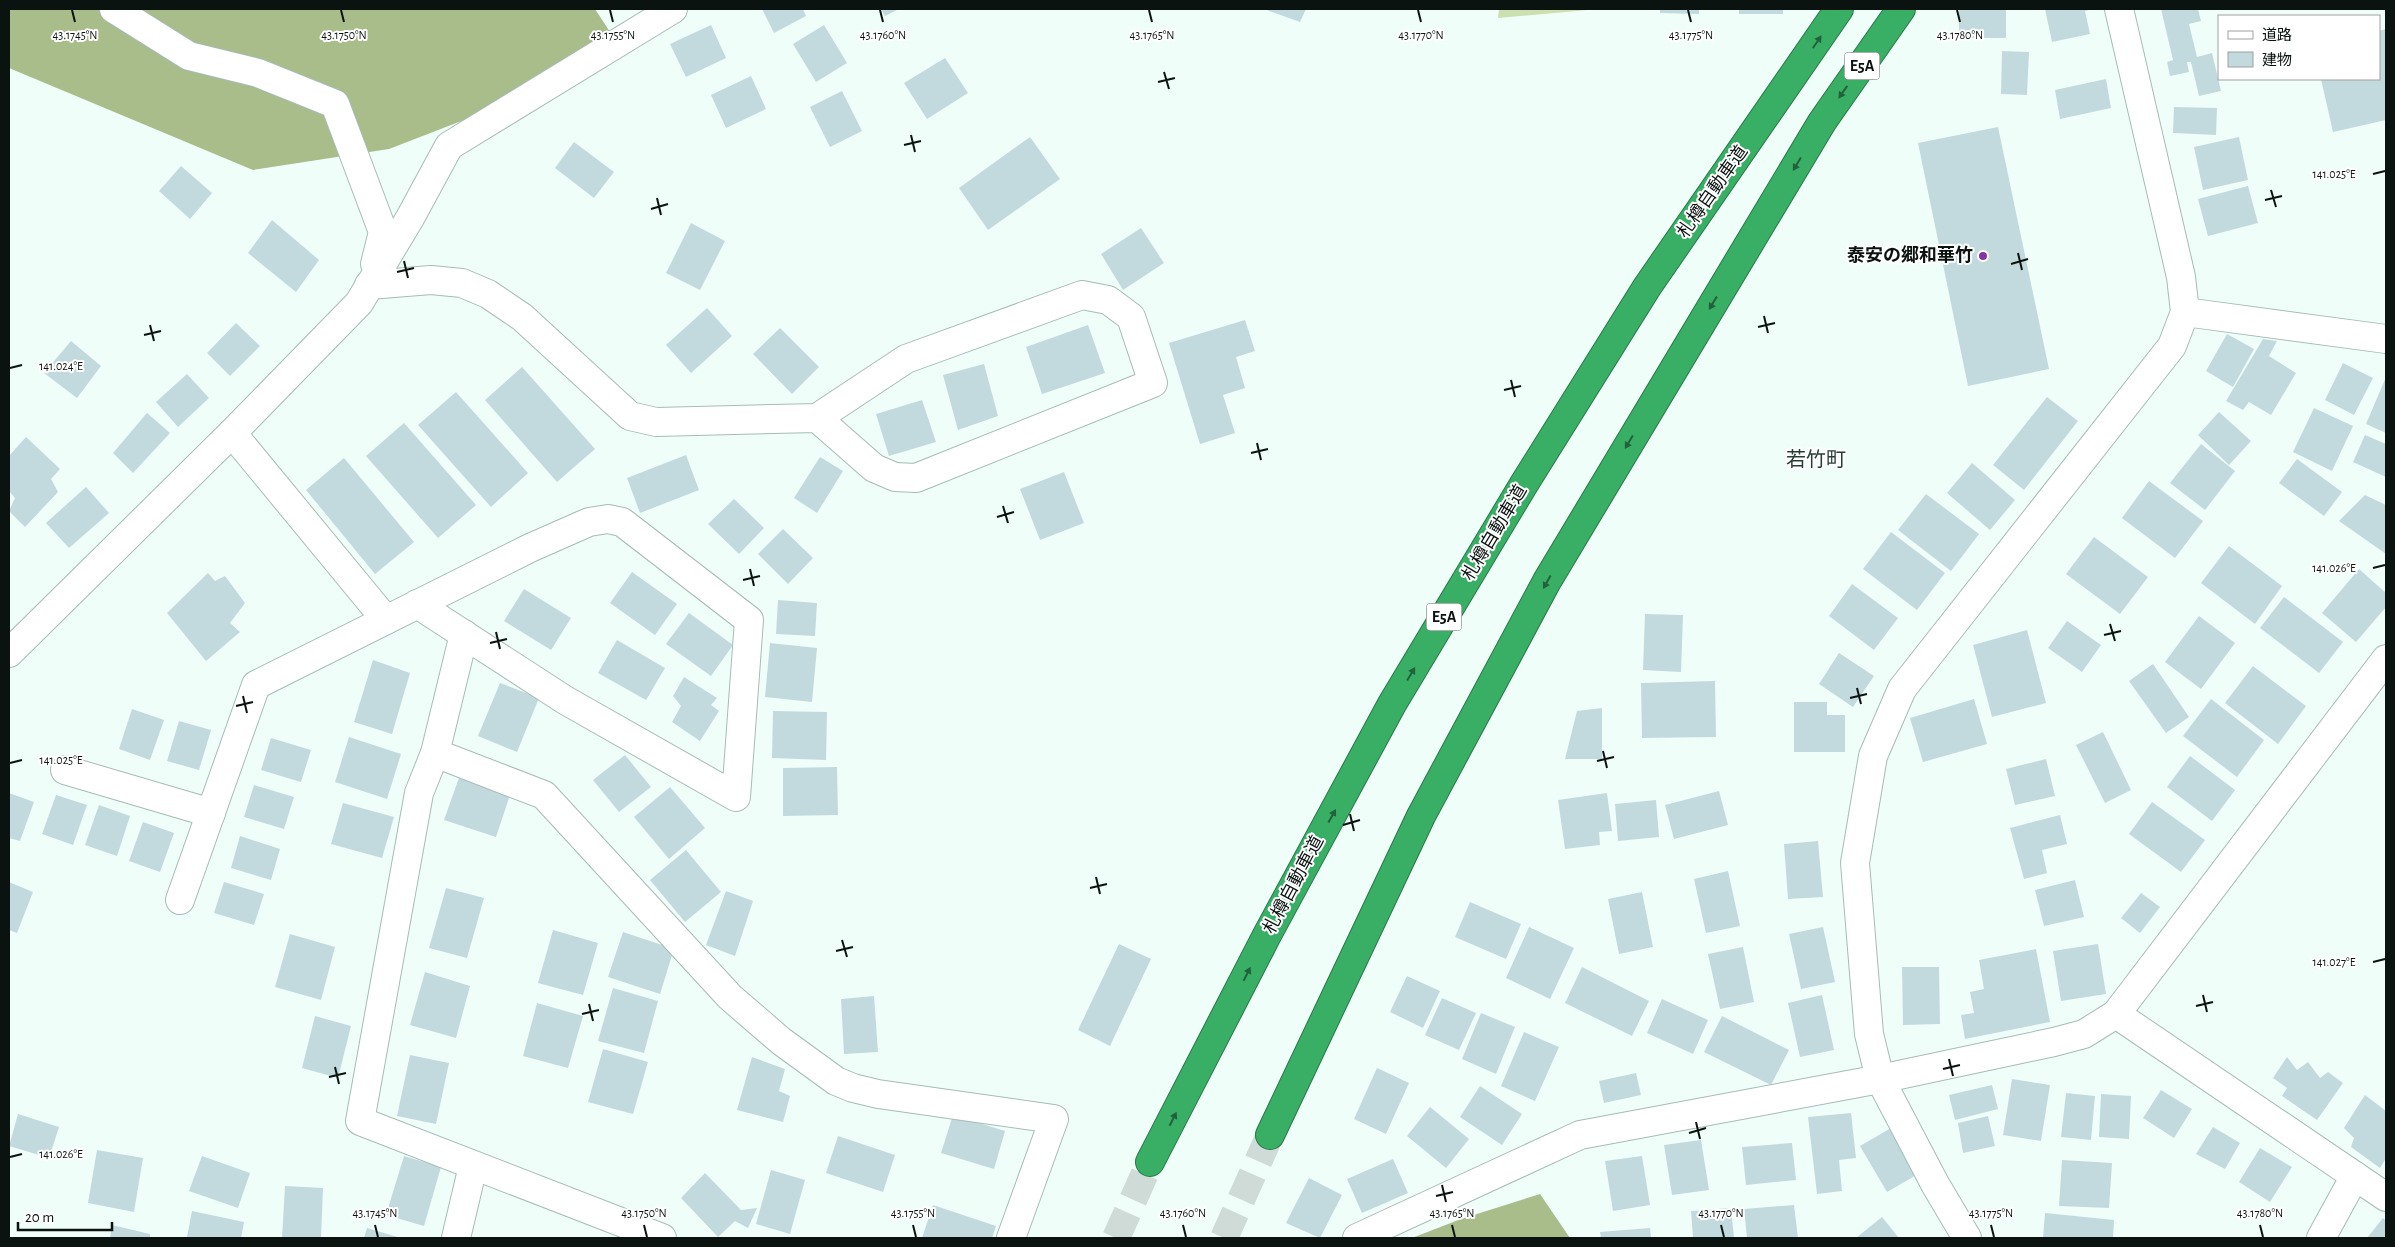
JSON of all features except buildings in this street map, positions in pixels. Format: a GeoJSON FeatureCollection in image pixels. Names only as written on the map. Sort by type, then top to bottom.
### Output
{"type":"FeatureCollection","features":[{"type":"Feature","properties":{"kind":"highway","name":"札樽自動車道"},"geometry":{"type":"LineString","coordinates":[[1150,1162],[1267,935],[1397,696],[1524,484],[1647,287],[1839,9]]}},
{"type":"Feature","properties":{"kind":"highway","name":"E5A"},"geometry":{"type":"LineString","coordinates":[[1270,1135],[1421,816],[1547,581],[1822,122],[1901,9]]}},
{"type":"Feature","properties":{"kind":"street"},"geometry":{"type":"LineString","coordinates":[[114,9],[189,56],[258,73],[335,104],[384,232],[369,285]]}},
{"type":"Feature","properties":{"kind":"street"},"geometry":{"type":"LineString","coordinates":[[9,653],[232,433],[359,303],[410,218],[449,146],[673,9]]}},
{"type":"Feature","properties":{"kind":"street"},"geometry":{"type":"LineString","coordinates":[[1967,1238],[1935,1184],[1880,1079],[1869,1034],[1855,863],[1873,756],[1902,689],[2172,346],[2185,312],[2181,277],[2173,238],[2119,9]]}},
{"type":"Feature","properties":{"kind":"street"},"geometry":{"type":"LineString","coordinates":[[369,285],[432,280],[462,283],[488,294],[522,317],[630,416],[656,422],[817,418],[906,359],[1082,295],[1108,300],[1131,317],[1153,383],[916,478],[896,477],[874,468],[817,418]]}},
{"type":"Feature","properties":{"kind":"street"},"geometry":{"type":"LineString","coordinates":[[2185,312],[2386,339]]}},
{"type":"Feature","properties":{"kind":"street"},"geometry":{"type":"LineString","coordinates":[[232,433],[386,620]]}},
{"type":"Feature","properties":{"kind":"street"},"geometry":{"type":"LineString","coordinates":[[180,900],[256,685],[417,604],[530,548],[590,522],[608,519],[622,522],[748,620],[736,797],[565,700],[417,604]]}},
{"type":"Feature","properties":{"kind":"street"},"geometry":{"type":"LineString","coordinates":[[464,634],[435,753],[419,793],[360,1122],[662,1238]]}},
{"type":"Feature","properties":{"kind":"street"},"geometry":{"type":"LineString","coordinates":[[1357,1238],[1580,1135],[1880,1079],[2084,1034],[2116,1014],[2386,659]]}},
{"type":"Feature","properties":{"kind":"street"},"geometry":{"type":"LineString","coordinates":[[435,753],[544,796],[730,997],[781,1041],[836,1081],[853,1088],[878,1094],[1054,1119],[1011,1238]]}},
{"type":"Feature","properties":{"kind":"street"},"geometry":{"type":"LineString","coordinates":[[65,770],[212,813]]}},
{"type":"Feature","properties":{"kind":"street"},"geometry":{"type":"LineString","coordinates":[[2116,1014],[2386,1197]]}},
{"type":"Feature","properties":{"kind":"street"},"geometry":{"type":"LineString","coordinates":[[456,1238],[473,1166]]}},
{"type":"Feature","properties":{"kind":"street"},"geometry":{"type":"LineString","coordinates":[[2321,1238],[2354,1176]]}},
{"type":"Feature","properties":{"kind":"green space"},"geometry":{"type":"Polygon","coordinates":[[[9,9],[595,9],[610,32],[464,120],[389,149],[253,170],[9,68],[9,9]]]}},
{"type":"Feature","properties":{"kind":"green space"},"geometry":{"type":"Polygon","coordinates":[[[1499,9],[1599,9],[1498,18],[1499,9]]]}},
{"type":"Feature","properties":{"kind":"green space"},"geometry":{"type":"Polygon","coordinates":[[[1540,1194],[1570,1238],[1412,1238],[1461,1219],[1540,1194]]]}},
{"type":"Feature","properties":{"kind":"tunnel"},"geometry":{"type":"LineString","coordinates":[[1224,1238],[1270,1135]]}},
{"type":"Feature","properties":{"kind":"tunnel"},"geometry":{"type":"LineString","coordinates":[[1116,1238],[1150,1162]]}},
{"type":"Feature","properties":{"kind":"place","name":"泰安の郷和華竹"},"geometry":{"type":"Point","coordinates":[1983,256]}},
{"type":"Feature","properties":{"kind":"district","name":"若竹町"},"geometry":{"type":"Point","coordinates":[1816,460]}}]}
